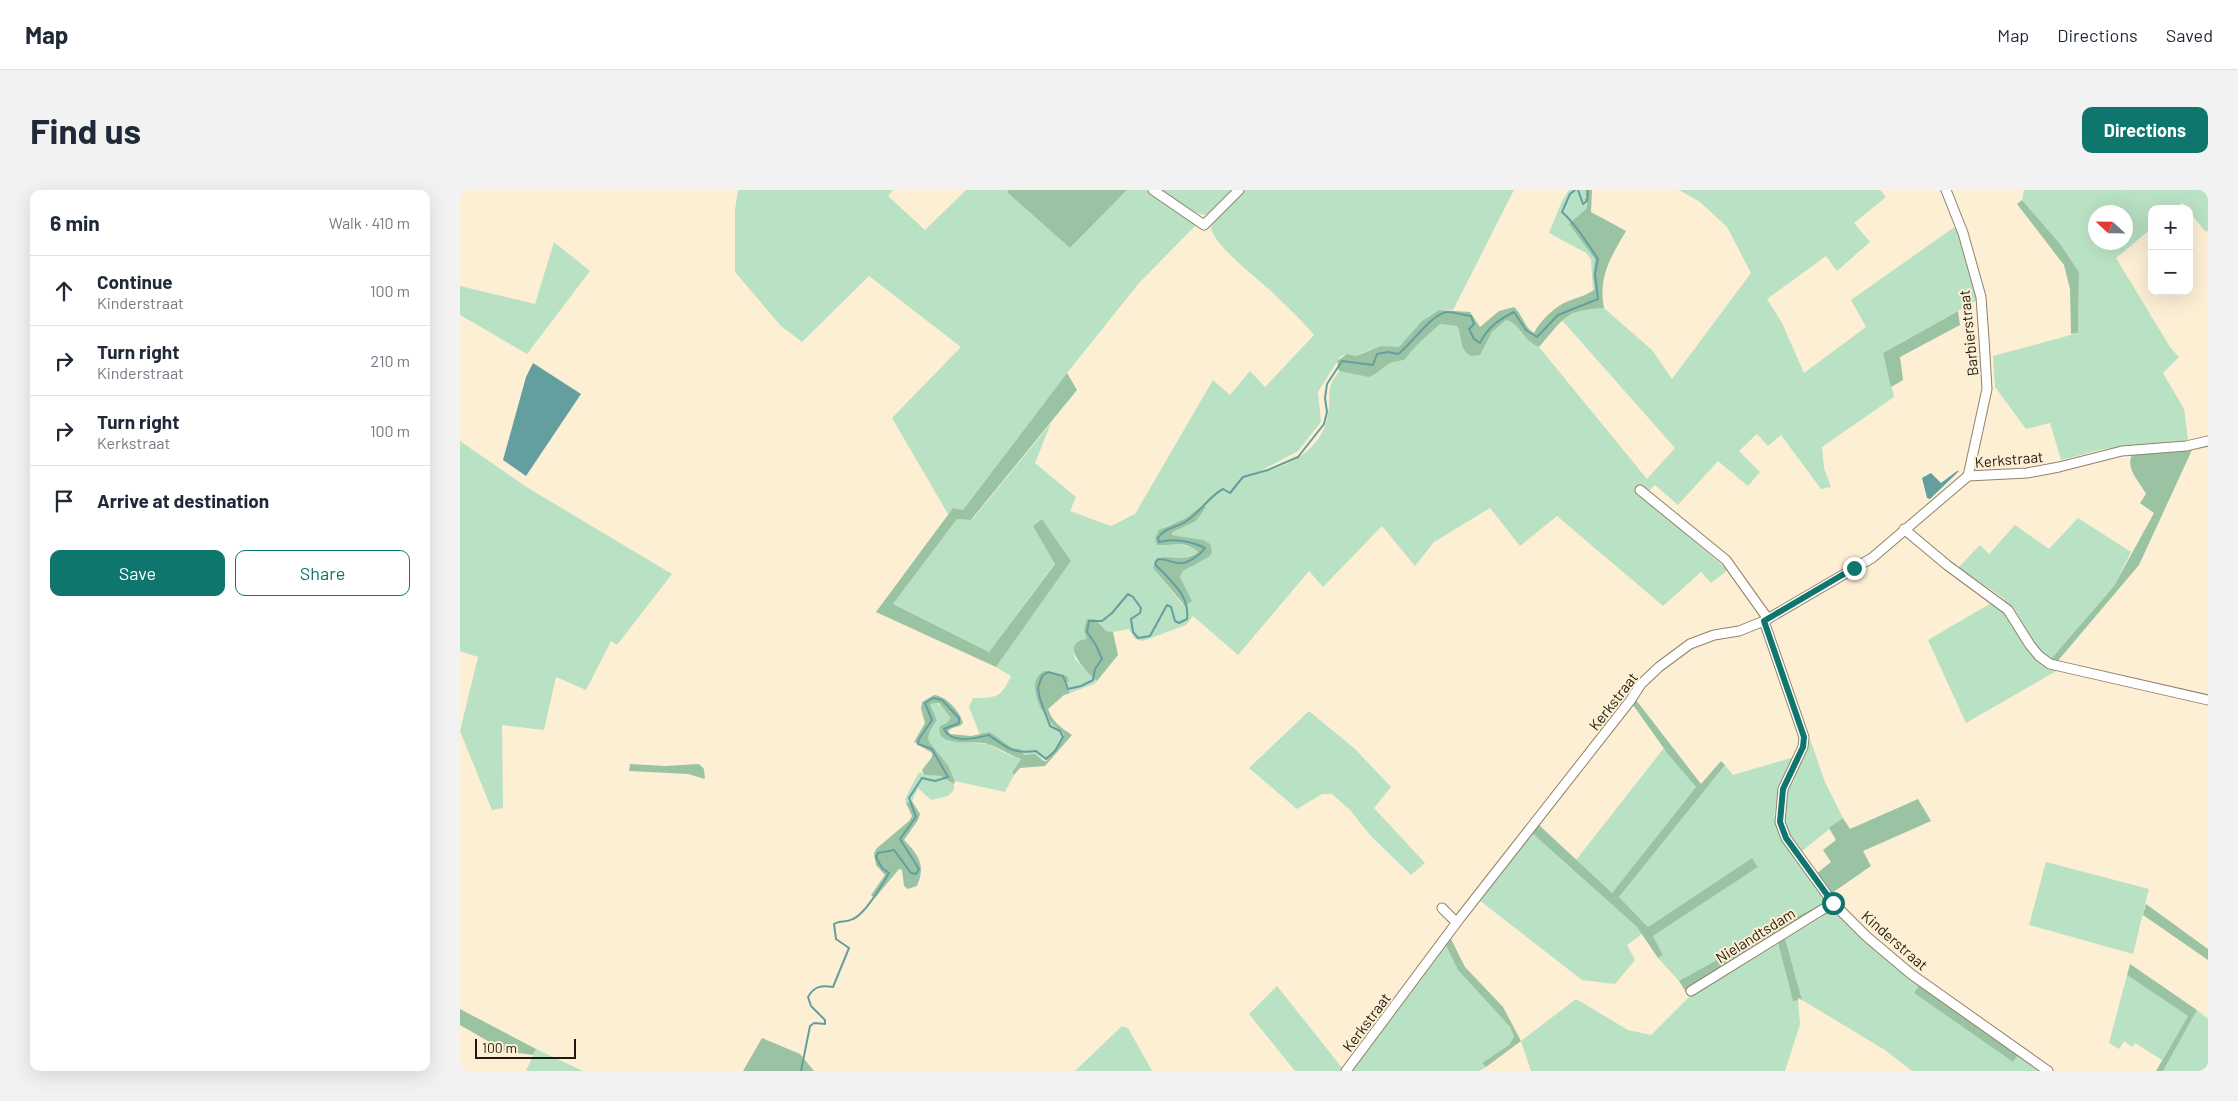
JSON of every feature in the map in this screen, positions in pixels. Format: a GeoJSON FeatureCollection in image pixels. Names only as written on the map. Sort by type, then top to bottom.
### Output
{"type":"FeatureCollection","features":[{"type":"Feature","properties":{"kind":"street"},"geometry":{"type":"LineString","coordinates":[[1153,190],[1204,225],[1239,190]]}},
{"type":"Feature","properties":{"kind":"street","name":"Barbierstraat"},"geometry":{"type":"LineString","coordinates":[[1946,190],[1963,233],[1981,297],[1987,389],[1968,476]]}},
{"type":"Feature","properties":{"kind":"street","name":"Kerkstraat"},"geometry":{"type":"LineString","coordinates":[[1346,1071],[1456,922],[1630,701],[1641,684],[1659,667],[1690,644],[1714,635],[1739,631],[1766,620],[1872,558],[1968,476],[2027,473],[2122,451],[2186,446],[2208,441]]}},
{"type":"Feature","properties":{"kind":"street","name":"Kinderstraat"},"geometry":{"type":"LineString","coordinates":[[1640,490],[1726,560],[1766,620],[1804,737],[1803,747],[1783,789],[1780,822],[1786,838],[1833,903],[1866,936],[1911,974],[2048,1071]]}},
{"type":"Feature","properties":{"kind":"street"},"geometry":{"type":"LineString","coordinates":[[1904,529],[1947,565],[2008,610],[2030,645],[2039,656],[2050,664],[2208,700]]}},
{"type":"Feature","properties":{"kind":"street","name":"Nielandtsdam"},"geometry":{"type":"LineString","coordinates":[[1691,991],[1833,903]]}},
{"type":"Feature","properties":{"kind":"street"},"geometry":{"type":"LineString","coordinates":[[1442,908],[1456,922]]}},
{"type":"Feature","properties":{"kind":"green space"},"geometry":{"type":"Polygon","coordinates":[[[738,190],[893,190],[888,196],[925,230],[966,190],[1009,190],[1007,191],[1070,248],[1127,190],[1146,190],[1197,224],[1139,283],[1067,373],[963,510],[953,508],[948,514],[892,418],[961,347],[869,276],[802,342],[781,326],[735,272],[735,210],[738,190]]]}},
{"type":"Feature","properties":{"kind":"green space"},"geometry":{"type":"Polygon","coordinates":[[[1009,190],[1127,190],[1070,248],[1007,192],[1009,190]]]}},
{"type":"Feature","properties":{"kind":"green space"},"geometry":{"type":"Polygon","coordinates":[[[1160,190],[1233,190],[1214,211],[1206,215],[1185,207],[1160,190]]]}},
{"type":"Feature","properties":{"kind":"green space"},"geometry":{"type":"Polygon","coordinates":[[[1243,190],[1514,190],[1453,310],[1443,310],[1428,317],[1399,347],[1369,350],[1356,356],[1347,354],[1340,357],[1318,392],[1321,422],[1298,451],[1253,475],[1278,468],[1301,456],[1311,448],[1325,427],[1330,388],[1339,371],[1356,374],[1375,374],[1390,363],[1404,360],[1440,324],[1457,326],[1463,347],[1467,353],[1480,354],[1492,332],[1506,320],[1515,325],[1529,341],[1539,347],[1647,479],[1675,448],[1561,319],[1583,309],[1604,308],[1652,350],[1672,379],[1751,273],[1727,227],[1700,202],[1679,190],[1880,190],[1886,197],[1854,223],[1870,242],[1837,271],[1826,256],[1767,299],[1782,323],[1804,373],[1866,327],[1851,300],[1956,226],[1977,300],[1883,353],[1894,397],[1822,447],[1824,468],[1831,487],[1821,489],[1781,435],[1768,446],[1757,434],[1739,451],[1760,472],[1748,486],[1718,461],[1678,505],[1655,485],[1642,497],[1728,570],[1711,583],[1701,572],[1663,606],[1557,516],[1520,546],[1490,508],[1434,542],[1415,566],[1382,526],[1323,587],[1309,571],[1238,655],[1193,616],[1186,625],[1143,641],[1135,639],[1129,629],[1113,632],[1106,631],[1095,619],[1087,639],[1074,652],[1075,659],[1097,681],[1094,684],[1070,693],[1064,683],[1067,676],[1036,695],[1042,711],[1045,710],[1064,737],[1047,761],[1035,754],[1024,756],[1020,749],[1012,748],[990,732],[980,735],[969,707],[973,698],[992,697],[1001,693],[1004,689],[1011,676],[996,667],[1071,561],[1042,519],[1033,526],[1055,563],[989,652],[893,604],[957,519],[972,520],[1051,423],[1035,463],[1076,497],[1070,511],[1111,526],[1135,514],[1213,380],[1230,395],[1250,371],[1265,387],[1314,335],[1271,291],[1227,252],[1213,234],[1211,227],[1243,190]],[[1203,505],[1186,518],[1164,527],[1170,543],[1191,547],[1198,552],[1180,560],[1171,558],[1153,564],[1153,568],[1183,605],[1183,585],[1180,577],[1183,571],[1209,557],[1181,536],[1172,536],[1173,532],[1196,521],[1205,507],[1203,505]]]}},
{"type":"Feature","properties":{"kind":"green space"},"geometry":{"type":"Polygon","coordinates":[[[1569,190],[1585,190],[1586,209],[1577,217],[1587,246],[1596,259],[1595,289],[1593,290],[1591,259],[1586,253],[1549,233],[1562,201],[1569,190]]]}},
{"type":"Feature","properties":{"kind":"green space"},"geometry":{"type":"Polygon","coordinates":[[[1585,190],[1592,190],[1591,212],[1626,231],[1611,258],[1604,276],[1604,308],[1590,309],[1572,314],[1560,323],[1539,347],[1529,341],[1515,325],[1506,320],[1492,332],[1480,355],[1471,356],[1462,346],[1457,326],[1440,324],[1404,360],[1390,363],[1369,377],[1339,371],[1337,361],[1347,354],[1356,356],[1381,346],[1399,347],[1422,321],[1439,310],[1470,312],[1480,327],[1499,311],[1514,307],[1528,328],[1534,333],[1543,320],[1558,307],[1595,289],[1593,276],[1595,259],[1569,224],[1586,209],[1585,190]]]}},
{"type":"Feature","properties":{"kind":"green space"},"geometry":{"type":"Polygon","coordinates":[[[2024,190],[2208,190],[2208,230],[2206,232],[2193,217],[2193,205],[2184,205],[2182,203],[2180,205],[2148,205],[2148,231],[2133,244],[2133,205],[2088,205],[2088,250],[2126,250],[2116,258],[2170,347],[2179,357],[2163,373],[2184,409],[2188,440],[2104,449],[2061,460],[2050,423],[2026,429],[1995,387],[1993,356],[2078,333],[2079,272],[2061,245],[2022,200],[2024,190]]]}},
{"type":"Feature","properties":{"kind":"green space"},"geometry":{"type":"Polygon","coordinates":[[[2022,200],[2061,245],[2079,272],[2078,333],[2071,334],[2070,289],[2064,265],[2017,204],[2022,200]]]}},
{"type":"Feature","properties":{"kind":"green space"},"geometry":{"type":"Polygon","coordinates":[[[554,242],[590,271],[527,354],[460,315],[460,286],[535,304],[554,242]]]}},
{"type":"Feature","properties":{"kind":"green space"},"geometry":{"type":"Polygon","coordinates":[[[1958,311],[1960,325],[1900,357],[1903,380],[1891,387],[1883,353],[1958,311]]]}},
{"type":"Feature","properties":{"kind":"green space"},"geometry":{"type":"Polygon","coordinates":[[[1067,373],[1077,390],[971,520],[957,519],[893,604],[989,652],[1055,564],[1033,526],[1042,519],[1071,561],[996,667],[876,612],[953,508],[963,510],[1067,373]]]}},
{"type":"Feature","properties":{"kind":"green space"},"geometry":{"type":"Polygon","coordinates":[[[460,441],[528,488],[672,574],[617,645],[611,641],[586,690],[556,677],[544,730],[502,725],[503,808],[492,810],[460,731],[478,657],[460,651],[460,441]]]}},
{"type":"Feature","properties":{"kind":"green space"},"geometry":{"type":"Polygon","coordinates":[[[2192,450],[2139,565],[2056,663],[2051,659],[2114,586],[2154,513],[2140,503],[2146,494],[2130,465],[2132,455],[2192,450]]]}},
{"type":"Feature","properties":{"kind":"green space"},"geometry":{"type":"Polygon","coordinates":[[[1203,505],[1206,507],[1196,521],[1173,532],[1172,535],[1203,540],[1210,544],[1212,552],[1209,557],[1183,571],[1180,577],[1192,601],[1185,606],[1153,568],[1155,560],[1166,557],[1186,558],[1198,552],[1188,546],[1178,544],[1157,545],[1155,538],[1159,530],[1186,518],[1203,505]]]}},
{"type":"Feature","properties":{"kind":"green space"},"geometry":{"type":"Polygon","coordinates":[[[2078,518],[2131,552],[2114,586],[2051,659],[2038,649],[2017,613],[2006,601],[1958,568],[1980,545],[1989,554],[2015,525],[2049,549],[2078,518]]]}},
{"type":"Feature","properties":{"kind":"green space"},"geometry":{"type":"Polygon","coordinates":[[[1993,602],[2010,620],[2036,657],[2058,670],[1966,723],[1928,640],[1993,602]]]}},
{"type":"Feature","properties":{"kind":"green space"},"geometry":{"type":"Polygon","coordinates":[[[1087,619],[1095,619],[1106,631],[1113,632],[1118,655],[1097,681],[1082,665],[1074,652],[1074,646],[1078,642],[1087,639],[1084,630],[1087,619]]]}},
{"type":"Feature","properties":{"kind":"green space"},"geometry":{"type":"Polygon","coordinates":[[[1044,671],[1067,676],[1069,681],[1064,683],[1070,693],[1064,695],[1048,709],[1057,724],[1072,735],[1045,766],[1020,768],[1014,775],[1012,773],[1021,759],[988,744],[950,741],[943,738],[940,733],[940,726],[947,723],[951,718],[939,703],[930,704],[937,720],[928,738],[948,765],[955,781],[954,784],[941,776],[924,775],[922,770],[932,757],[932,753],[914,742],[925,723],[921,709],[922,702],[934,695],[948,701],[961,718],[963,723],[948,731],[950,734],[971,736],[990,732],[1012,748],[1020,749],[1024,755],[1035,754],[1044,761],[1047,761],[1064,737],[1063,733],[1050,722],[1045,710],[1042,711],[1038,701],[1035,684],[1039,675],[1044,671]]]}},
{"type":"Feature","properties":{"kind":"green space"},"geometry":{"type":"Polygon","coordinates":[[[1636,700],[1701,784],[1721,761],[1725,765],[1619,897],[1648,927],[1752,858],[1758,867],[1653,936],[1663,955],[1658,958],[1637,927],[1532,833],[1539,825],[1612,893],[1696,787],[1668,754],[1633,705],[1636,700]]]}},
{"type":"Feature","properties":{"kind":"green space"},"geometry":{"type":"Polygon","coordinates":[[[933,703],[944,708],[951,718],[948,723],[949,741],[988,744],[1021,759],[1012,774],[1014,775],[1005,792],[955,781],[948,765],[928,738],[937,720],[930,704],[933,703]]]}},
{"type":"Feature","properties":{"kind":"green space"},"geometry":{"type":"Polygon","coordinates":[[[1309,711],[1355,749],[1391,787],[1374,808],[1425,863],[1411,875],[1371,836],[1350,810],[1332,794],[1322,794],[1297,809],[1249,768],[1309,711]]]}},
{"type":"Feature","properties":{"kind":"green space"},"geometry":{"type":"Polygon","coordinates":[[[1810,739],[1825,782],[1843,818],[1801,852],[1783,822],[1785,792],[1810,739]]]}},
{"type":"Feature","properties":{"kind":"green space"},"geometry":{"type":"Polygon","coordinates":[[[1664,748],[1696,787],[1612,893],[1576,860],[1664,748]]]}},
{"type":"Feature","properties":{"kind":"green space"},"geometry":{"type":"Polygon","coordinates":[[[1794,757],[1780,787],[1774,815],[1778,830],[1826,902],[1825,905],[1781,924],[1679,981],[1658,958],[1663,955],[1653,936],[1758,867],[1752,858],[1648,927],[1619,897],[1725,765],[1733,775],[1794,757]]]}},
{"type":"Feature","properties":{"kind":"green space"},"geometry":{"type":"Polygon","coordinates":[[[630,764],[665,766],[699,764],[704,769],[705,779],[688,774],[629,771],[630,764]]]}},
{"type":"Feature","properties":{"kind":"green space"},"geometry":{"type":"Polygon","coordinates":[[[921,772],[924,775],[941,776],[954,784],[954,790],[948,796],[931,800],[918,788],[912,801],[906,803],[905,799],[918,774],[921,772]]]}},
{"type":"Feature","properties":{"kind":"green space"},"geometry":{"type":"Polygon","coordinates":[[[1918,799],[1931,821],[1863,851],[1871,866],[1832,893],[1816,874],[1831,862],[1823,850],[1836,840],[1829,828],[1843,818],[1850,829],[1918,799]]]}},
{"type":"Feature","properties":{"kind":"green space"},"geometry":{"type":"Polygon","coordinates":[[[912,801],[920,814],[904,840],[917,856],[921,867],[920,879],[917,886],[908,889],[904,886],[902,870],[899,869],[875,898],[871,895],[885,875],[876,865],[874,854],[876,849],[909,821],[912,816],[906,803],[912,801]]]}},
{"type":"Feature","properties":{"kind":"green space"},"geometry":{"type":"Polygon","coordinates":[[[1532,833],[1637,927],[1642,934],[1627,945],[1635,960],[1615,984],[1582,980],[1479,900],[1532,833]]]}},
{"type":"Feature","properties":{"kind":"green space"},"geometry":{"type":"Polygon","coordinates":[[[2046,862],[2149,889],[2133,954],[2029,925],[2046,862]]]}},
{"type":"Feature","properties":{"kind":"green space"},"geometry":{"type":"Polygon","coordinates":[[[2146,904],[2208,949],[2208,960],[2143,915],[2146,904]]]}},
{"type":"Feature","properties":{"kind":"green space"},"geometry":{"type":"Polygon","coordinates":[[[1817,907],[1821,917],[1785,938],[1802,1000],[1798,998],[1798,1000],[1793,1001],[1778,943],[1689,997],[1679,981],[1781,924],[1817,907]]]}},
{"type":"Feature","properties":{"kind":"green space"},"geometry":{"type":"Polygon","coordinates":[[[1831,909],[1878,952],[1920,984],[1914,993],[2013,1062],[2018,1055],[2041,1071],[1912,1071],[1885,1050],[1802,1000],[1785,938],[1821,918],[1820,914],[1831,909]]]}},
{"type":"Feature","properties":{"kind":"green space"},"geometry":{"type":"Polygon","coordinates":[[[1450,937],[1465,967],[1503,1007],[1521,1041],[1486,1067],[1482,1063],[1509,1045],[1514,1037],[1510,1027],[1458,970],[1445,944],[1450,937]]]}},
{"type":"Feature","properties":{"kind":"green space"},"geometry":{"type":"Polygon","coordinates":[[[1778,943],[1793,1000],[1798,1000],[1800,1024],[1785,1071],[1531,1071],[1521,1041],[1576,999],[1628,1030],[1651,1035],[1689,997],[1778,943]]]}},
{"type":"Feature","properties":{"kind":"green space"},"geometry":{"type":"Polygon","coordinates":[[[1445,944],[1458,970],[1510,1027],[1514,1038],[1509,1045],[1482,1063],[1486,1067],[1479,1071],[1351,1071],[1445,944]]]}},
{"type":"Feature","properties":{"kind":"green space"},"geometry":{"type":"Polygon","coordinates":[[[2130,964],[2197,1010],[2163,1071],[2156,1071],[2188,1016],[2127,975],[2130,964]]]}},
{"type":"Feature","properties":{"kind":"green space"},"geometry":{"type":"Polygon","coordinates":[[[2127,975],[2188,1016],[2162,1060],[2135,1043],[2132,1047],[2124,1041],[2119,1049],[2109,1043],[2127,975]]]}},
{"type":"Feature","properties":{"kind":"green space"},"geometry":{"type":"Polygon","coordinates":[[[1920,984],[2018,1055],[2013,1062],[1914,993],[1920,984]]]}},
{"type":"Feature","properties":{"kind":"green space"},"geometry":{"type":"Polygon","coordinates":[[[1277,986],[1343,1069],[1342,1071],[1295,1071],[1249,1014],[1277,986]]]}},
{"type":"Feature","properties":{"kind":"green space"},"geometry":{"type":"Polygon","coordinates":[[[460,1009],[536,1049],[533,1055],[505,1051],[460,1025],[460,1009]]]}},
{"type":"Feature","properties":{"kind":"green space"},"geometry":{"type":"Polygon","coordinates":[[[2197,1010],[2208,1019],[2208,1071],[2163,1071],[2197,1010]]]}},
{"type":"Feature","properties":{"kind":"green space"},"geometry":{"type":"Polygon","coordinates":[[[1122,1026],[1128,1028],[1152,1071],[1075,1071],[1122,1026]]]}},
{"type":"Feature","properties":{"kind":"green space"},"geometry":{"type":"Polygon","coordinates":[[[762,1038],[800,1054],[814,1071],[743,1071],[762,1038]]]}},
{"type":"Feature","properties":{"kind":"green space"},"geometry":{"type":"Polygon","coordinates":[[[536,1049],[583,1071],[526,1071],[536,1049]]]}},
{"type":"Feature","properties":{"kind":"water"},"geometry":{"type":"Polygon","coordinates":[[[533,363],[581,394],[526,476],[503,460],[526,377],[533,363]]]}},
{"type":"Feature","properties":{"kind":"water"},"geometry":{"type":"Polygon","coordinates":[[[1959,471],[1930,499],[1927,498],[1922,478],[1931,473],[1941,483],[1959,471]]]}},
{"type":"Feature","properties":{"kind":"waterway"},"geometry":{"type":"LineString","coordinates":[[801,1071],[810,1026],[814,1023],[825,1024],[825,1020],[811,1006],[808,997],[819,987],[833,987],[849,948],[836,939],[834,924],[858,916],[882,885],[889,873],[882,868],[876,857],[878,853],[894,850],[911,873],[916,874],[919,869],[900,839],[916,817],[909,798],[922,778],[935,781],[948,777],[932,749],[918,744],[919,739],[932,720],[925,703],[933,698],[942,700],[959,718],[959,723],[944,729],[953,737],[965,739],[989,735],[1011,749],[1021,752],[1036,751],[1046,759],[1055,751],[1063,737],[1060,731],[1050,726],[1040,699],[1038,688],[1042,676],[1048,672],[1063,676],[1068,689],[1081,686],[1093,680],[1095,669],[1102,659],[1096,645],[1087,632],[1089,621],[1102,621],[1112,613],[1128,594],[1133,597],[1141,608],[1140,613],[1131,619],[1133,632],[1138,638],[1150,636],[1167,605],[1171,607],[1175,621],[1179,623],[1187,619],[1185,602],[1178,588],[1155,564],[1158,559],[1177,563],[1189,561],[1200,554],[1205,548],[1183,541],[1159,542],[1158,538],[1167,530],[1190,518],[1218,492],[1223,489],[1230,493],[1243,477],[1268,470],[1298,457],[1324,424],[1327,412],[1325,398],[1327,384],[1342,361],[1373,365],[1377,354],[1388,352],[1398,354],[1435,318],[1447,312],[1471,316],[1474,324],[1469,329],[1474,339],[1480,343],[1494,324],[1514,312],[1526,330],[1537,337],[1558,315],[1598,299],[1595,274],[1598,259],[1577,228],[1562,212],[1570,194],[1575,190]]}},
{"type":"Feature","properties":{"kind":"waterway"},"geometry":{"type":"LineString","coordinates":[[1578,190],[1583,204],[1587,201],[1588,190]]}},
{"type":"Feature","properties":{"kind":"route"},"geometry":{"type":"LineString","coordinates":[[1833,903],[1786,838],[1780,822],[1779,815],[1783,789],[1803,747],[1804,737],[1764,621],[1854,568]]}}]}
